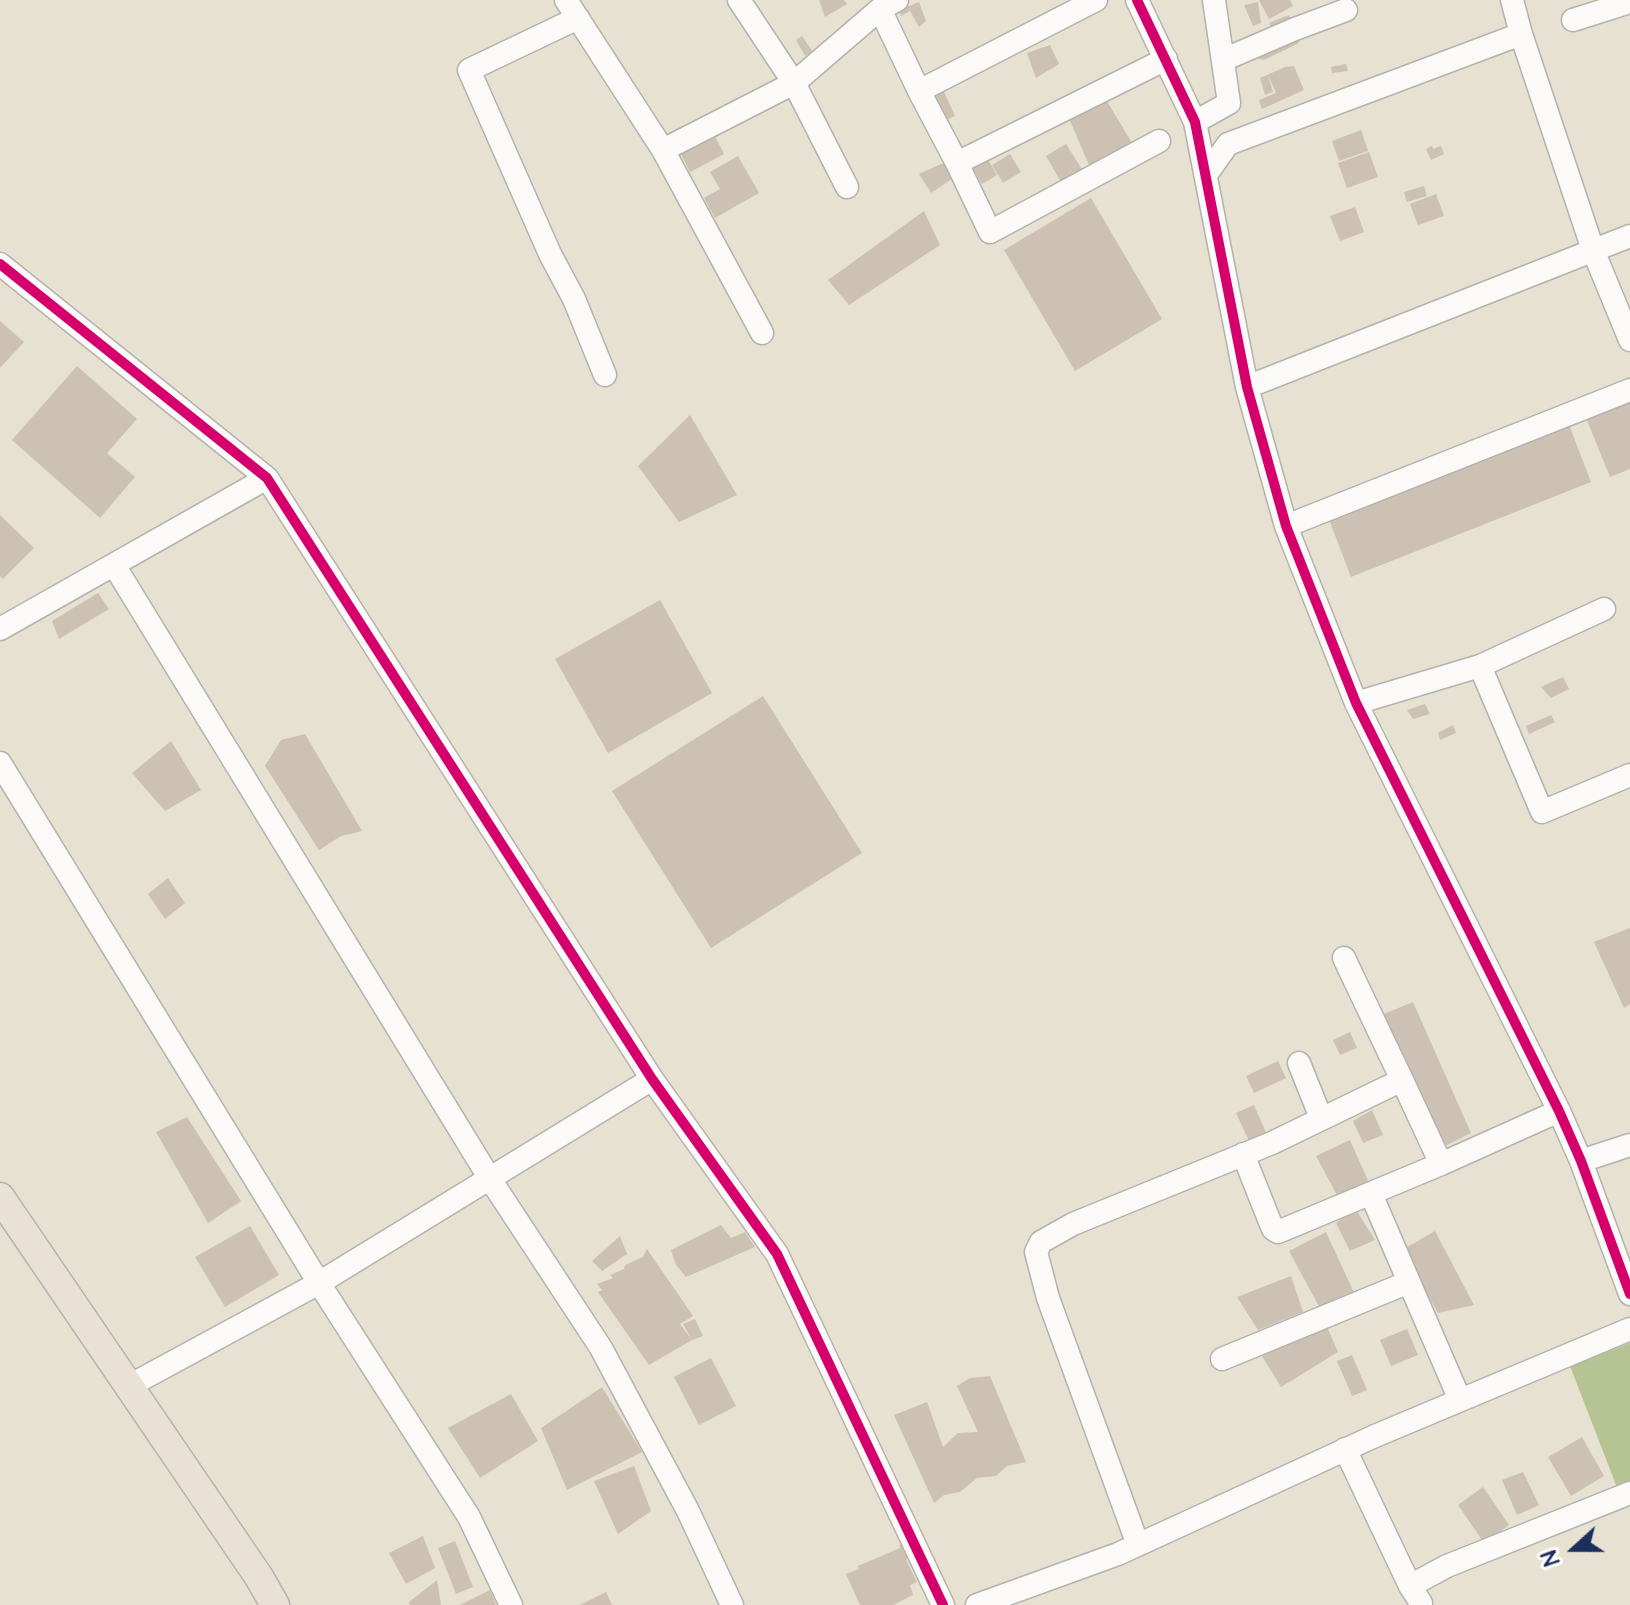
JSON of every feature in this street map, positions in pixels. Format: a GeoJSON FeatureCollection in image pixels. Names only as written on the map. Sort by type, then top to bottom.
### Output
{"type":"FeatureCollection","features":[{"type":"Feature","properties":{"kind":"main road"},"geometry":{"type":"LineString","coordinates":[[0,1197],[275,1605]]}},
{"type":"Feature","properties":{"kind":"street"},"geometry":{"type":"LineString","coordinates":[[739,0],[794,83],[847,187]]}},
{"type":"Feature","properties":{"kind":"street"},"geometry":{"type":"LineString","coordinates":[[919,91],[1096,0]]}},
{"type":"Feature","properties":{"kind":"street"},"geometry":{"type":"LineString","coordinates":[[1137,0],[1195,122],[1247,387],[1286,526],[1356,703],[1559,1111],[1581,1161],[1630,1294]]}},
{"type":"Feature","properties":{"kind":"street"},"geometry":{"type":"LineString","coordinates":[[1206,175],[1228,144],[1229,103],[1214,0]]}},
{"type":"Feature","properties":{"kind":"street"},"geometry":{"type":"LineString","coordinates":[[1512,0],[1593,250],[1630,340]]}},
{"type":"Feature","properties":{"kind":"street"},"geometry":{"type":"LineString","coordinates":[[1573,20],[1630,2]]}},
{"type":"Feature","properties":{"kind":"street"},"geometry":{"type":"LineString","coordinates":[[663,150],[794,83],[888,4],[919,91],[990,232],[1159,141]]}},
{"type":"Feature","properties":{"kind":"street"},"geometry":{"type":"LineString","coordinates":[[605,375],[574,299],[550,254],[469,70],[572,9],[663,150],[762,333]]}},
{"type":"Feature","properties":{"kind":"street"},"geometry":{"type":"LineString","coordinates":[[1223,60],[1346,10]]}},
{"type":"Feature","properties":{"kind":"street"},"geometry":{"type":"LineString","coordinates":[[1228,144],[1521,34]]}},
{"type":"Feature","properties":{"kind":"street"},"geometry":{"type":"LineString","coordinates":[[957,163],[1166,59]]}},
{"type":"Feature","properties":{"kind":"street"},"geometry":{"type":"LineString","coordinates":[[1195,122],[1229,103]]}},
{"type":"Feature","properties":{"kind":"street"},"geometry":{"type":"LineString","coordinates":[[1247,387],[1630,236]]}},
{"type":"Feature","properties":{"kind":"street"},"geometry":{"type":"LineString","coordinates":[[0,264],[267,478],[652,1079],[777,1254],[943,1605]]}},
{"type":"Feature","properties":{"kind":"street"},"geometry":{"type":"LineString","coordinates":[[1286,526],[1630,390]]}},
{"type":"Feature","properties":{"kind":"street"},"geometry":{"type":"LineString","coordinates":[[0,629],[267,478]]}},
{"type":"Feature","properties":{"kind":"street"},"geometry":{"type":"LineString","coordinates":[[114,565],[490,1179],[601,1348],[688,1511],[732,1605]]}},
{"type":"Feature","properties":{"kind":"street"},"geometry":{"type":"LineString","coordinates":[[1356,703],[1480,666],[1604,609]]}},
{"type":"Feature","properties":{"kind":"street"},"geometry":{"type":"LineString","coordinates":[[1480,666],[1542,812],[1630,775]]}},
{"type":"Feature","properties":{"kind":"street"},"geometry":{"type":"LineString","coordinates":[[0,763],[319,1283],[469,1517],[511,1605]]}},
{"type":"Feature","properties":{"kind":"street"},"geometry":{"type":"LineString","coordinates":[[1344,958],[1441,1164]]}},
{"type":"Feature","properties":{"kind":"street"},"geometry":{"type":"LineString","coordinates":[[1299,1063],[1321,1118]]}},
{"type":"Feature","properties":{"kind":"street"},"geometry":{"type":"LineString","coordinates":[[129,1386],[319,1283],[652,1079]]}},
{"type":"Feature","properties":{"kind":"street"},"geometry":{"type":"LineString","coordinates":[[1138,1545],[1048,1298],[1036,1252],[1041,1242],[1073,1224],[1272,1143],[1402,1080]]}},
{"type":"Feature","properties":{"kind":"street"},"geometry":{"type":"LineString","coordinates":[[1243,1154],[1273,1229],[1278,1232],[1559,1111]]}},
{"type":"Feature","properties":{"kind":"street"},"geometry":{"type":"LineString","coordinates":[[1581,1161],[1630,1145]]}},
{"type":"Feature","properties":{"kind":"street"},"geometry":{"type":"LineString","coordinates":[[1371,1194],[1460,1400]]}},
{"type":"Feature","properties":{"kind":"street"},"geometry":{"type":"LineString","coordinates":[[1222,1359],[1409,1282]]}},
{"type":"Feature","properties":{"kind":"street"},"geometry":{"type":"LineString","coordinates":[[977,1605],[1118,1554],[1345,1449],[1630,1329]]}},
{"type":"Feature","properties":{"kind":"street"},"geometry":{"type":"LineString","coordinates":[[1345,1449],[1415,1594],[1447,1566],[1630,1493]]}},
{"type":"Feature","properties":{"kind":"green space"},"geometry":{"type":"Polygon","coordinates":[[[1630,1343],[1630,1500],[1623,1503],[1570,1366],[1630,1343]]]}},
{"type":"Feature","properties":{"kind":"building"},"geometry":{"type":"Polygon","coordinates":[[[819,0],[844,0],[847,4],[825,17],[819,0]]]}},
{"type":"Feature","properties":{"kind":"building"},"geometry":{"type":"Polygon","coordinates":[[[1259,0],[1290,0],[1293,6],[1269,19],[1259,0]]]}},
{"type":"Feature","properties":{"kind":"building"},"geometry":{"type":"Polygon","coordinates":[[[919,2],[926,21],[919,27],[910,11],[901,16],[897,6],[906,3],[907,7],[919,2]]]}},
{"type":"Feature","properties":{"kind":"building"},"geometry":{"type":"Polygon","coordinates":[[[1258,2],[1261,23],[1253,26],[1244,5],[1258,2]]]}},
{"type":"Feature","properties":{"kind":"building"},"geometry":{"type":"Polygon","coordinates":[[[1289,15],[1300,41],[1264,60],[1256,58],[1255,47],[1275,37],[1269,23],[1289,15]]]}},
{"type":"Feature","properties":{"kind":"building"},"geometry":{"type":"Polygon","coordinates":[[[802,36],[812,51],[805,56],[796,40],[802,36]]]}},
{"type":"Feature","properties":{"kind":"building"},"geometry":{"type":"Polygon","coordinates":[[[1050,45],[1059,64],[1036,78],[1027,53],[1050,45]]]}},
{"type":"Feature","properties":{"kind":"building"},"geometry":{"type":"Polygon","coordinates":[[[1346,64],[1348,71],[1332,73],[1331,67],[1346,64]]]}},
{"type":"Feature","properties":{"kind":"building"},"geometry":{"type":"Polygon","coordinates":[[[1294,66],[1304,90],[1262,109],[1259,100],[1276,93],[1268,75],[1273,92],[1265,95],[1260,78],[1285,67],[1294,66]]]}},
{"type":"Feature","properties":{"kind":"building"},"geometry":{"type":"Polygon","coordinates":[[[941,85],[955,116],[941,122],[927,91],[941,85]]]}},
{"type":"Feature","properties":{"kind":"building"},"geometry":{"type":"Polygon","coordinates":[[[1105,98],[1135,148],[1089,165],[1068,116],[1105,98]]]}},
{"type":"Feature","properties":{"kind":"building"},"geometry":{"type":"Polygon","coordinates":[[[1361,130],[1368,151],[1339,161],[1332,141],[1361,130]]]}},
{"type":"Feature","properties":{"kind":"building"},"geometry":{"type":"Polygon","coordinates":[[[714,134],[724,154],[690,172],[680,152],[714,134]]]}},
{"type":"Feature","properties":{"kind":"building"},"geometry":{"type":"Polygon","coordinates":[[[1066,144],[1085,174],[1064,187],[1046,156],[1066,144]]]}},
{"type":"Feature","properties":{"kind":"building"},"geometry":{"type":"Polygon","coordinates":[[[1432,146],[1433,149],[1441,146],[1444,154],[1431,160],[1426,149],[1432,146]]]}},
{"type":"Feature","properties":{"kind":"building"},"geometry":{"type":"Polygon","coordinates":[[[1369,152],[1378,177],[1347,188],[1338,163],[1369,152]]]}},
{"type":"Feature","properties":{"kind":"building"},"geometry":{"type":"Polygon","coordinates":[[[1010,154],[1021,172],[1003,183],[992,165],[1010,154]]]}},
{"type":"Feature","properties":{"kind":"building"},"geometry":{"type":"Polygon","coordinates":[[[738,156],[759,193],[715,218],[704,198],[720,189],[710,172],[738,156]]]}},
{"type":"Feature","properties":{"kind":"building"},"geometry":{"type":"Polygon","coordinates":[[[987,158],[997,175],[982,184],[972,167],[987,158]]]}},
{"type":"Feature","properties":{"kind":"building"},"geometry":{"type":"Polygon","coordinates":[[[950,160],[956,176],[931,193],[919,174],[950,160]]]}},
{"type":"Feature","properties":{"kind":"building"},"geometry":{"type":"Polygon","coordinates":[[[1424,186],[1427,196],[1407,202],[1404,192],[1424,186]]]}},
{"type":"Feature","properties":{"kind":"building"},"geometry":{"type":"Polygon","coordinates":[[[1436,194],[1444,216],[1418,225],[1410,204],[1436,194]]]}},
{"type":"Feature","properties":{"kind":"building"},"geometry":{"type":"Polygon","coordinates":[[[1091,198],[1162,319],[1075,371],[1004,250],[1091,198]]]}},
{"type":"Feature","properties":{"kind":"building"},"geometry":{"type":"Polygon","coordinates":[[[1355,207],[1364,232],[1340,241],[1330,216],[1355,207]]]}},
{"type":"Feature","properties":{"kind":"building"},"geometry":{"type":"Polygon","coordinates":[[[924,211],[940,245],[849,305],[828,280],[924,211]]]}},
{"type":"Feature","properties":{"kind":"building"},"geometry":{"type":"Polygon","coordinates":[[[0,321],[24,342],[0,368],[0,321]]]}},
{"type":"Feature","properties":{"kind":"building"},"geometry":{"type":"Polygon","coordinates":[[[77,366],[137,419],[107,453],[135,477],[100,518],[12,440],[77,366]]]}},
{"type":"Feature","properties":{"kind":"building"},"geometry":{"type":"Polygon","coordinates":[[[1630,400],[1630,469],[1610,477],[1586,418],[1630,400]]]}},
{"type":"Feature","properties":{"kind":"building"},"geometry":{"type":"Polygon","coordinates":[[[690,415],[737,495],[679,522],[638,466],[690,415]]]}},
{"type":"Feature","properties":{"kind":"building"},"geometry":{"type":"Polygon","coordinates":[[[1568,422],[1591,482],[1351,577],[1328,517],[1568,422]]]}},
{"type":"Feature","properties":{"kind":"building"},"geometry":{"type":"Polygon","coordinates":[[[0,515],[34,548],[3,579],[0,576],[0,515]]]}},
{"type":"Feature","properties":{"kind":"building"},"geometry":{"type":"Polygon","coordinates":[[[98,593],[109,609],[59,639],[52,621],[98,593]]]}},
{"type":"Feature","properties":{"kind":"building"},"geometry":{"type":"Polygon","coordinates":[[[660,600],[712,693],[608,753],[555,659],[660,600]]]}},
{"type":"Feature","properties":{"kind":"building"},"geometry":{"type":"Polygon","coordinates":[[[1563,677],[1569,689],[1551,698],[1541,687],[1563,677]]]}},
{"type":"Feature","properties":{"kind":"building"},"geometry":{"type":"Polygon","coordinates":[[[763,696],[862,853],[711,948],[612,791],[763,696]]]}},
{"type":"Feature","properties":{"kind":"building"},"geometry":{"type":"Polygon","coordinates":[[[1425,704],[1430,714],[1413,719],[1407,710],[1425,704]]]}},
{"type":"Feature","properties":{"kind":"building"},"geometry":{"type":"Polygon","coordinates":[[[1551,715],[1555,722],[1529,734],[1526,726],[1551,715]]]}},
{"type":"Feature","properties":{"kind":"building"},"geometry":{"type":"Polygon","coordinates":[[[1453,725],[1456,733],[1440,740],[1438,733],[1453,725]]]}},
{"type":"Feature","properties":{"kind":"building"},"geometry":{"type":"Polygon","coordinates":[[[305,734],[362,831],[341,836],[319,850],[265,766],[281,740],[305,734]]]}},
{"type":"Feature","properties":{"kind":"building"},"geometry":{"type":"Polygon","coordinates":[[[171,741],[201,790],[165,811],[132,773],[171,741]]]}},
{"type":"Feature","properties":{"kind":"building"},"geometry":{"type":"Polygon","coordinates":[[[168,878],[185,903],[165,919],[148,894],[168,878]]]}},
{"type":"Feature","properties":{"kind":"building"},"geometry":{"type":"Polygon","coordinates":[[[1630,928],[1630,1004],[1624,1008],[1594,942],[1630,928]]]}},
{"type":"Feature","properties":{"kind":"building"},"geometry":{"type":"Polygon","coordinates":[[[1413,1002],[1471,1133],[1443,1147],[1379,1016],[1413,1002]]]}},
{"type":"Feature","properties":{"kind":"building"},"geometry":{"type":"Polygon","coordinates":[[[1350,1032],[1357,1048],[1340,1055],[1333,1040],[1350,1032]]]}},
{"type":"Feature","properties":{"kind":"building"},"geometry":{"type":"Polygon","coordinates":[[[1278,1061],[1286,1078],[1254,1093],[1246,1076],[1278,1061]]]}},
{"type":"Feature","properties":{"kind":"building"},"geometry":{"type":"Polygon","coordinates":[[[1254,1105],[1266,1133],[1249,1141],[1236,1113],[1254,1105]]]}},
{"type":"Feature","properties":{"kind":"building"},"geometry":{"type":"Polygon","coordinates":[[[1372,1110],[1383,1135],[1363,1143],[1353,1121],[1372,1110]]]}},
{"type":"Feature","properties":{"kind":"building"},"geometry":{"type":"Polygon","coordinates":[[[187,1117],[241,1201],[208,1223],[156,1132],[187,1117]]]}},
{"type":"Feature","properties":{"kind":"building"},"geometry":{"type":"Polygon","coordinates":[[[1350,1140],[1369,1183],[1338,1197],[1316,1156],[1350,1140]]]}},
{"type":"Feature","properties":{"kind":"building"},"geometry":{"type":"Polygon","coordinates":[[[1355,1208],[1375,1240],[1350,1251],[1336,1223],[1355,1208]]]}},
{"type":"Feature","properties":{"kind":"building"},"geometry":{"type":"Polygon","coordinates":[[[721,1225],[731,1238],[745,1232],[755,1247],[686,1277],[676,1265],[671,1250],[721,1225]]]}},
{"type":"Feature","properties":{"kind":"building"},"geometry":{"type":"Polygon","coordinates":[[[250,1226],[279,1275],[225,1307],[195,1257],[250,1226]]]}},
{"type":"Feature","properties":{"kind":"building"},"geometry":{"type":"Polygon","coordinates":[[[1435,1231],[1474,1305],[1438,1313],[1402,1250],[1435,1231]]]}},
{"type":"Feature","properties":{"kind":"building"},"geometry":{"type":"Polygon","coordinates":[[[1326,1232],[1356,1297],[1322,1312],[1289,1251],[1326,1232]]]}},
{"type":"Feature","properties":{"kind":"building"},"geometry":{"type":"Polygon","coordinates":[[[620,1236],[627,1254],[602,1271],[592,1261],[620,1236]]]}},
{"type":"Feature","properties":{"kind":"building"},"geometry":{"type":"Polygon","coordinates":[[[647,1249],[693,1316],[680,1324],[692,1340],[649,1365],[598,1292],[602,1290],[597,1284],[613,1278],[610,1275],[643,1257],[647,1249]]]}},
{"type":"Feature","properties":{"kind":"building"},"geometry":{"type":"Polygon","coordinates":[[[1291,1276],[1303,1312],[1258,1330],[1237,1297],[1291,1276]]]}},
{"type":"Feature","properties":{"kind":"building"},"geometry":{"type":"Polygon","coordinates":[[[695,1319],[703,1336],[692,1340],[683,1324],[695,1319]]]}},
{"type":"Feature","properties":{"kind":"building"},"geometry":{"type":"Polygon","coordinates":[[[1325,1322],[1338,1352],[1281,1387],[1260,1353],[1325,1322]]]}},
{"type":"Feature","properties":{"kind":"building"},"geometry":{"type":"Polygon","coordinates":[[[1407,1329],[1418,1355],[1391,1366],[1380,1340],[1407,1329]]]}},
{"type":"Feature","properties":{"kind":"building"},"geometry":{"type":"Polygon","coordinates":[[[1352,1355],[1367,1390],[1352,1396],[1337,1361],[1352,1355]]]}},
{"type":"Feature","properties":{"kind":"building"},"geometry":{"type":"Polygon","coordinates":[[[711,1358],[736,1406],[699,1425],[674,1377],[711,1358]]]}},
{"type":"Feature","properties":{"kind":"building"},"geometry":{"type":"Polygon","coordinates":[[[990,1376],[1026,1462],[1007,1466],[996,1476],[977,1478],[960,1492],[944,1495],[934,1503],[894,1415],[927,1402],[943,1447],[958,1433],[978,1432],[957,1386],[970,1378],[990,1376]]]}},
{"type":"Feature","properties":{"kind":"building"},"geometry":{"type":"Polygon","coordinates":[[[602,1387],[642,1452],[567,1490],[541,1428],[602,1387]]]}},
{"type":"Feature","properties":{"kind":"building"},"geometry":{"type":"Polygon","coordinates":[[[511,1394],[538,1441],[480,1478],[448,1428],[511,1394]]]}},
{"type":"Feature","properties":{"kind":"building"},"geometry":{"type":"Polygon","coordinates":[[[1582,1437],[1604,1476],[1571,1496],[1548,1457],[1582,1437]]]}},
{"type":"Feature","properties":{"kind":"building"},"geometry":{"type":"Polygon","coordinates":[[[634,1466],[651,1511],[618,1534],[594,1481],[634,1466]]]}},
{"type":"Feature","properties":{"kind":"building"},"geometry":{"type":"Polygon","coordinates":[[[1523,1472],[1539,1505],[1517,1515],[1502,1480],[1523,1472]]]}},
{"type":"Feature","properties":{"kind":"building"},"geometry":{"type":"Polygon","coordinates":[[[1483,1487],[1509,1525],[1484,1543],[1458,1505],[1483,1487]]]}},
{"type":"Feature","properties":{"kind":"building"},"geometry":{"type":"Polygon","coordinates":[[[423,1536],[435,1568],[406,1584],[389,1553],[423,1536]]]}},
{"type":"Feature","properties":{"kind":"building"},"geometry":{"type":"Polygon","coordinates":[[[455,1541],[473,1587],[456,1594],[438,1548],[455,1541]]]}},
{"type":"Feature","properties":{"kind":"building"},"geometry":{"type":"Polygon","coordinates":[[[899,1545],[903,1545],[909,1555],[906,1560],[917,1582],[910,1585],[913,1595],[893,1605],[860,1605],[846,1574],[900,1548],[899,1545]]]}},
{"type":"Feature","properties":{"kind":"building"},"geometry":{"type":"Polygon","coordinates":[[[437,1580],[441,1605],[410,1605],[409,1602],[437,1580]]]}},
{"type":"Feature","properties":{"kind":"building"},"geometry":{"type":"Polygon","coordinates":[[[490,1590],[496,1605],[460,1605],[490,1590]]]}},
{"type":"Feature","properties":{"kind":"building"},"geometry":{"type":"Polygon","coordinates":[[[606,1592],[612,1605],[580,1605],[606,1592]]]}},
{"type":"Feature","properties":{"kind":"cycle path"},"geometry":{"type":"LineString","coordinates":[[1137,0],[1195,122],[1247,387],[1286,526],[1356,703],[1559,1111],[1581,1161],[1630,1294]]}},
{"type":"Feature","properties":{"kind":"cycle path"},"geometry":{"type":"LineString","coordinates":[[0,264],[267,478],[652,1079],[777,1254],[943,1605]]}}]}
